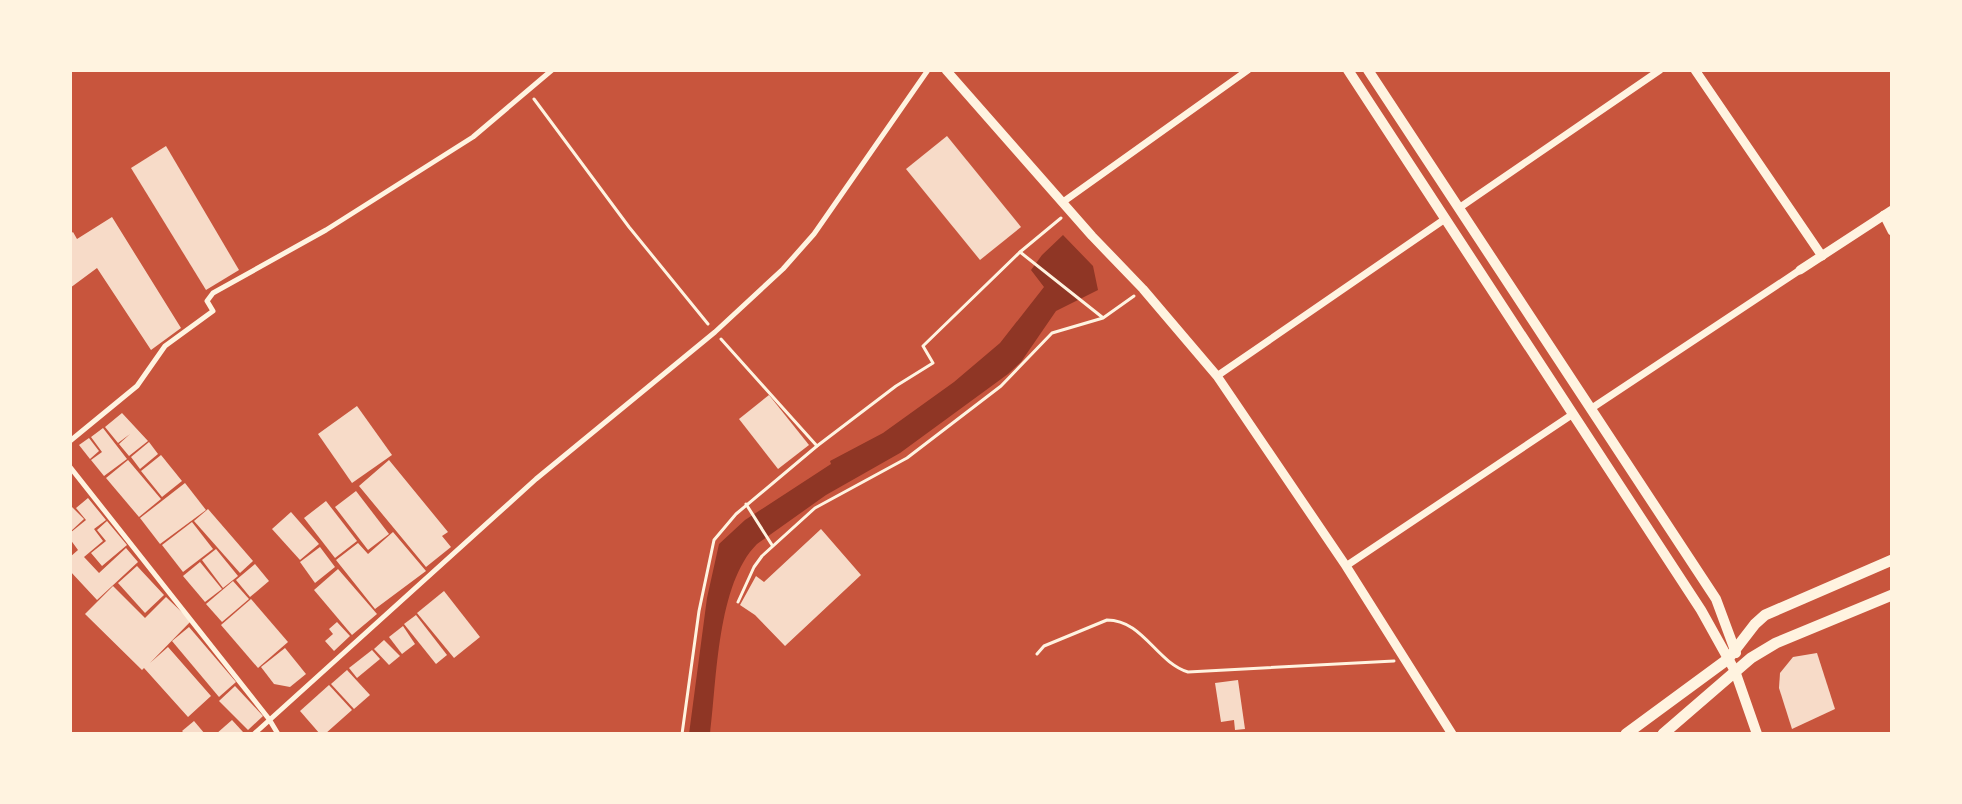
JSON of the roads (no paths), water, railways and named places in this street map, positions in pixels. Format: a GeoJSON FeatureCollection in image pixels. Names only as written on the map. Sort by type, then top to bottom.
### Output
{"type":"FeatureCollection","features":[{"type":"Feature","properties":{"kind":"main road"},"geometry":{"type":"LineString","coordinates":[[1348,70],[1732,655]]}},
{"type":"Feature","properties":{"kind":"main road"},"geometry":{"type":"LineString","coordinates":[[1368,70],[1716,599],[1735,671],[1757,734]]}},
{"type":"Feature","properties":{"kind":"main road"},"geometry":{"type":"LineString","coordinates":[[1626,734],[1732,655],[1765,615],[1892,560]]}},
{"type":"Feature","properties":{"kind":"main road"},"geometry":{"type":"LineString","coordinates":[[1663,734],[1735,671],[1776,643],[1892,595]]}},
{"type":"Feature","properties":{"kind":"street"},"geometry":{"type":"LineString","coordinates":[[70,441],[137,386],[165,346],[213,311],[207,301],[213,293],[326,230],[473,137],[552,70]]}},
{"type":"Feature","properties":{"kind":"street"},"geometry":{"type":"LineString","coordinates":[[254,734],[536,479],[715,332],[783,269],[814,234],[928,70]]}},
{"type":"Feature","properties":{"kind":"street"},"geometry":{"type":"LineString","coordinates":[[946,70],[1217,376],[1346,566],[1452,734]]}},
{"type":"Feature","properties":{"kind":"street"},"geometry":{"type":"LineString","coordinates":[[1067,206],[1248,70]]}},
{"type":"Feature","properties":{"kind":"street"},"geometry":{"type":"LineString","coordinates":[[1459,208],[1660,70]]}},
{"type":"Feature","properties":{"kind":"street"},"geometry":{"type":"LineString","coordinates":[[1695,70],[1822,256]]}},
{"type":"Feature","properties":{"kind":"street"},"geometry":{"type":"LineString","coordinates":[[1592,408],[1888,212],[1892,231]]}},
{"type":"Feature","properties":{"kind":"street"},"geometry":{"type":"LineString","coordinates":[[1217,376],[1445,219]]}},
{"type":"Feature","properties":{"kind":"street"},"geometry":{"type":"LineString","coordinates":[[1346,566],[1573,414]]}},
{"type":"Feature","properties":{"kind":"street"},"geometry":{"type":"LineString","coordinates":[[70,467],[278,734]]}}]}
